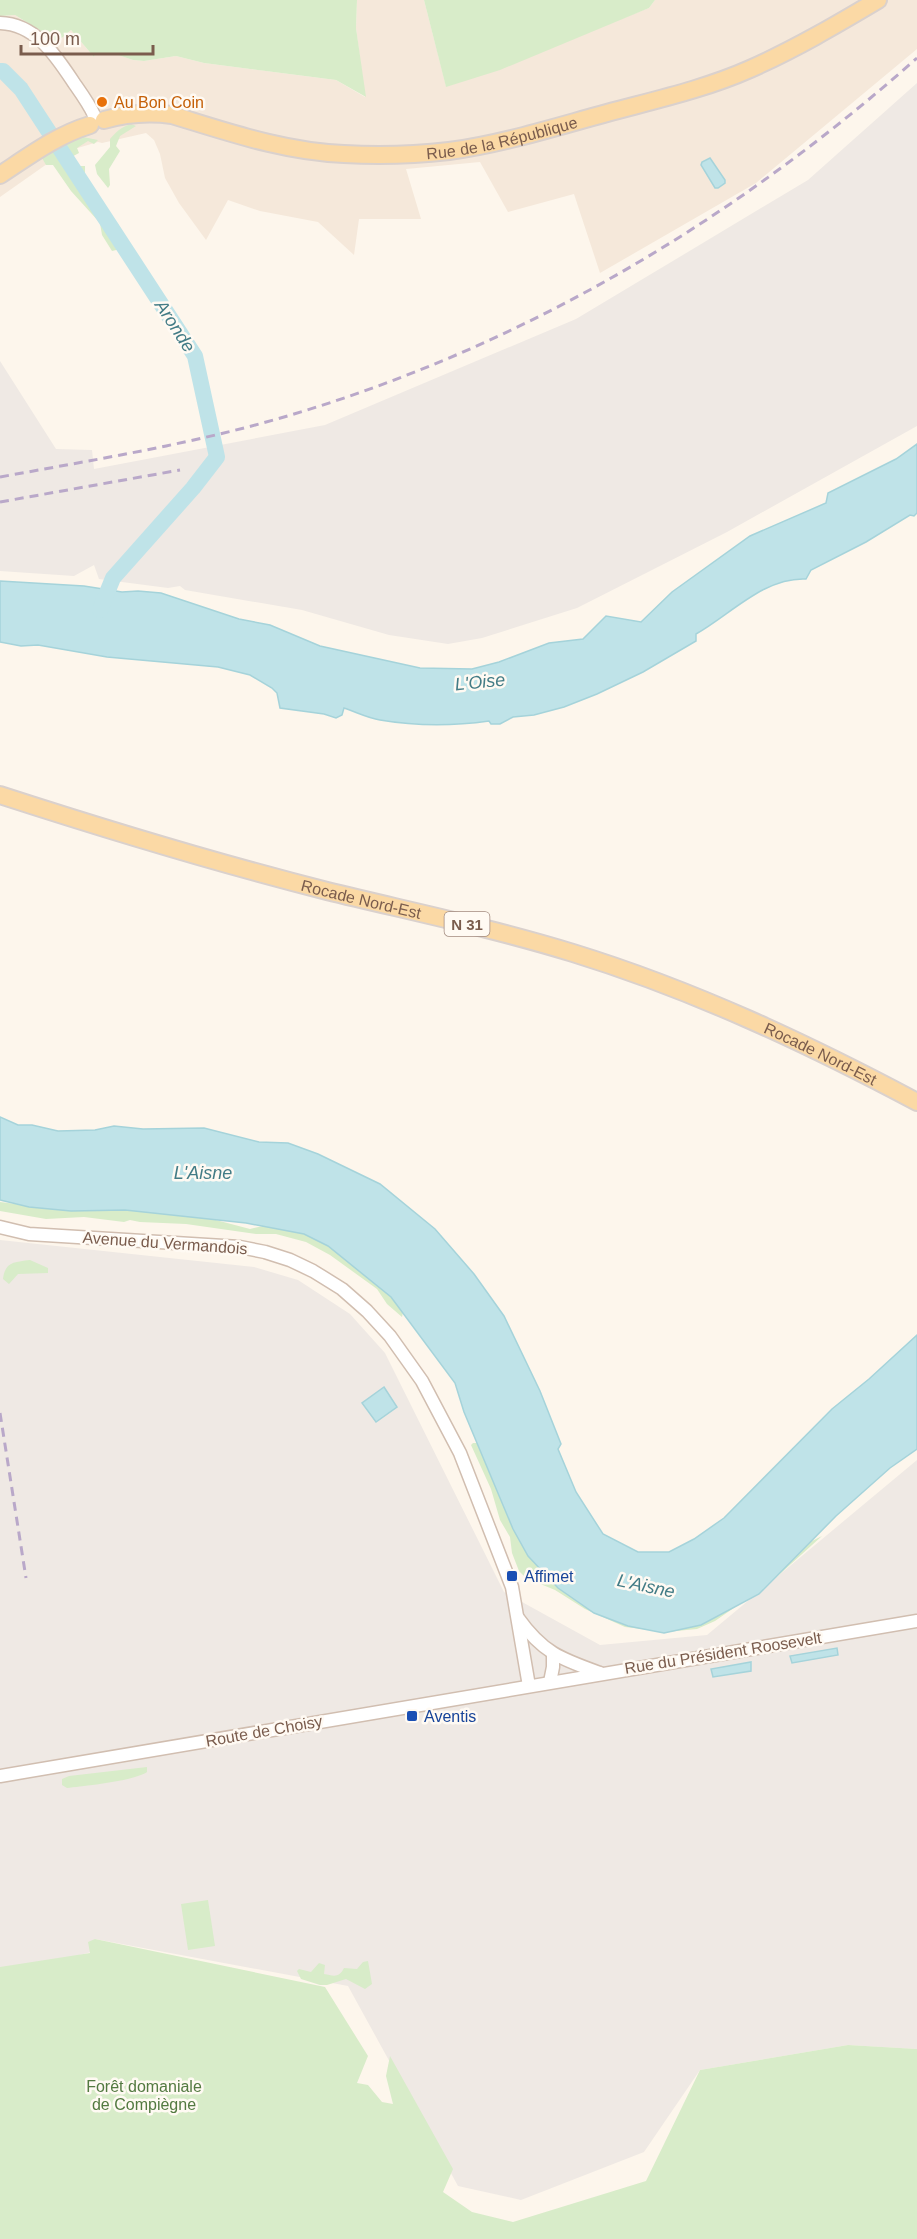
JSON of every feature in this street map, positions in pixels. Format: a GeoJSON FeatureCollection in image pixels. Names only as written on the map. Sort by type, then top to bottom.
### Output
{"type":"FeatureCollection","features":[{"type":"Feature","properties":{"kind":"main road","name":"Rue de la République"},"geometry":{"type":"LineString","coordinates":[[0,175],[45,145],[96,120],[137,113],[172,115],[267,142],[299,149],[343,154],[407,155],[450,151],[506,140],[690,90],[748,70],[820,35],[878,0]]}},
{"type":"Feature","properties":{"kind":"main road","name":"Rocade Nord-Est"},"geometry":{"type":"LineString","coordinates":[[0,795],[199,856],[525,939],[597,961],[653,980],[760,1024],[917,1102]]}},
{"type":"Feature","properties":{"kind":"street"},"geometry":{"type":"LineString","coordinates":[[0,23],[25,28],[45,44],[60,61],[96,120]]}},
{"type":"Feature","properties":{"kind":"street","name":"Avenue du Vermandois"},"geometry":{"type":"LineString","coordinates":[[0,1227],[29,1234],[240,1247],[290,1260],[342,1289],[390,1336],[422,1381],[446,1425],[512,1587],[529,1686]]}},
{"type":"Feature","properties":{"kind":"street"},"geometry":{"type":"LineString","coordinates":[[515,1614],[531,1637],[548,1651],[601,1673]]}},
{"type":"Feature","properties":{"kind":"street","name":"Rue du Président Roosevelt"},"geometry":{"type":"LineString","coordinates":[[529,1686],[917,1621]]}},
{"type":"Feature","properties":{"kind":"street"},"geometry":{"type":"LineString","coordinates":[[525,1665],[534,1654],[548,1651]]}},
{"type":"Feature","properties":{"kind":"street"},"geometry":{"type":"LineString","coordinates":[[548,1651],[553,1667],[550,1682]]}},
{"type":"Feature","properties":{"kind":"street","name":"Route de Choisy"},"geometry":{"type":"LineString","coordinates":[[0,1776],[529,1686]]}},
{"type":"Feature","properties":{"kind":"shaded area"},"geometry":{"type":"Polygon","coordinates":[[[357,0],[424,0],[446,86],[649,8],[655,0],[917,0],[917,49],[756,183],[600,273],[574,194],[508,212],[480,162],[406,169],[421,219],[359,219],[354,255],[318,222],[260,211],[228,200],[206,240],[179,203],[165,178],[160,154],[154,140],[146,133],[98,142],[64,152],[0,197],[0,16],[15,15],[41,31],[55,44],[71,30],[94,57],[95,54],[118,55],[144,61],[176,56],[204,63],[336,80],[365,97],[356,28],[357,0]]]}},
{"type":"Feature","properties":{"kind":"shaded area"},"geometry":{"type":"Polygon","coordinates":[[[917,83],[917,426],[727,532],[577,608],[482,638],[448,644],[389,635],[302,610],[185,590],[180,586],[168,588],[99,579],[94,565],[74,576],[0,571],[0,361],[56,449],[92,450],[94,469],[325,425],[576,319],[808,180],[917,83]]]}},
{"type":"Feature","properties":{"kind":"shaded area"},"geometry":{"type":"Polygon","coordinates":[[[0,1240],[254,1267],[298,1280],[350,1314],[385,1353],[504,1592],[600,1645],[707,1635],[917,1460],[917,2049],[848,2045],[700,2070],[644,2152],[521,2200],[458,2186],[348,1986],[95,1939],[91,1952],[0,1976],[0,1240]]]}},
{"type":"Feature","properties":{"kind":"green space"},"geometry":{"type":"Polygon","coordinates":[[[0,0],[357,0],[356,28],[366,97],[336,80],[204,63],[176,56],[144,61],[118,55],[95,54],[94,57],[71,30],[55,44],[41,31],[15,15],[0,16],[0,0]]]}},
{"type":"Feature","properties":{"kind":"green space"},"geometry":{"type":"Polygon","coordinates":[[[424,0],[655,0],[649,8],[500,70],[446,87],[424,0]]]}},
{"type":"Feature","properties":{"kind":"green space"},"geometry":{"type":"Polygon","coordinates":[[[131,124],[136,126],[120,136],[116,146],[120,151],[109,169],[110,185],[108,188],[97,174],[95,165],[110,147],[112,136],[131,124]]]}},
{"type":"Feature","properties":{"kind":"green space"},"geometry":{"type":"Polygon","coordinates":[[[83,137],[98,140],[94,144],[88,141],[77,148],[79,153],[64,161],[64,165],[74,170],[85,166],[85,178],[77,183],[115,220],[127,239],[125,248],[112,251],[102,235],[100,223],[71,191],[53,165],[46,165],[42,158],[46,153],[83,137]]]}},
{"type":"Feature","properties":{"kind":"green space"},"geometry":{"type":"Polygon","coordinates":[[[0,1202],[71,1211],[125,1210],[212,1219],[250,1229],[263,1226],[304,1234],[328,1246],[404,1307],[402,1317],[387,1304],[377,1289],[330,1255],[306,1242],[276,1234],[256,1234],[186,1224],[130,1220],[124,1222],[84,1217],[46,1219],[0,1211],[0,1202]]]}},
{"type":"Feature","properties":{"kind":"green space"},"geometry":{"type":"Polygon","coordinates":[[[30,1260],[48,1268],[48,1273],[18,1274],[9,1284],[3,1279],[8,1266],[19,1261],[30,1260]]]}},
{"type":"Feature","properties":{"kind":"green space"},"geometry":{"type":"Polygon","coordinates":[[[482,1443],[525,1544],[778,1570],[812,1541],[822,1536],[771,1582],[715,1621],[697,1629],[666,1632],[625,1627],[585,1609],[555,1590],[526,1578],[519,1571],[512,1553],[510,1537],[500,1520],[491,1489],[471,1445],[482,1443]]]}},
{"type":"Feature","properties":{"kind":"green space"},"geometry":{"type":"Polygon","coordinates":[[[147,1767],[147,1772],[141,1775],[121,1780],[67,1788],[62,1785],[62,1779],[69,1776],[147,1767]]]}},
{"type":"Feature","properties":{"kind":"green space"},"geometry":{"type":"Polygon","coordinates":[[[208,1900],[215,1946],[188,1950],[181,1904],[208,1900]]]}},
{"type":"Feature","properties":{"kind":"green space","name":"Forêt domaniale de Compiègne"},"geometry":{"type":"Polygon","coordinates":[[[95,1939],[325,1987],[368,2056],[357,2083],[368,2085],[382,2102],[393,2104],[386,2076],[390,2056],[453,2169],[443,2192],[472,2212],[513,2222],[646,2181],[700,2070],[848,2045],[917,2049],[917,2239],[0,2239],[0,1967],[90,1953],[88,1942],[95,1939]]]}},
{"type":"Feature","properties":{"kind":"green space"},"geometry":{"type":"Polygon","coordinates":[[[368,1961],[372,1984],[365,1989],[346,1979],[320,1985],[301,1979],[297,1971],[299,1969],[311,1972],[319,1963],[325,1965],[324,1974],[336,1976],[344,1968],[357,1969],[363,1962],[368,1961]]]}},
{"type":"Feature","properties":{"kind":"water"},"geometry":{"type":"Polygon","coordinates":[[[710,158],[725,180],[725,183],[718,188],[715,188],[701,165],[710,158]]]}},
{"type":"Feature","properties":{"kind":"water","name":"L'Oise"},"geometry":{"type":"Polygon","coordinates":[[[917,444],[917,513],[914,516],[910,515],[866,542],[811,570],[806,579],[776,584],[748,599],[696,634],[696,641],[643,672],[564,707],[534,715],[513,717],[500,724],[491,724],[489,721],[462,724],[407,723],[376,719],[344,708],[342,715],[336,718],[324,714],[280,708],[277,693],[272,688],[250,675],[218,667],[107,657],[38,645],[21,646],[0,642],[0,581],[84,586],[122,592],[161,593],[239,619],[270,625],[320,646],[420,668],[472,669],[499,662],[549,643],[583,639],[606,616],[641,622],[672,592],[750,536],[826,503],[828,493],[896,459],[917,444]]]}},
{"type":"Feature","properties":{"kind":"water","name":"L'Aisne"},"geometry":{"type":"Polygon","coordinates":[[[0,1117],[18,1125],[32,1125],[58,1131],[95,1130],[114,1126],[143,1129],[204,1128],[259,1142],[288,1143],[318,1154],[380,1184],[435,1229],[474,1274],[504,1316],[540,1391],[561,1444],[558,1449],[576,1492],[603,1534],[638,1552],[669,1552],[694,1539],[724,1518],[832,1409],[917,1335],[917,1449],[890,1468],[836,1516],[759,1594],[701,1625],[664,1633],[628,1626],[594,1613],[558,1588],[528,1556],[513,1529],[464,1412],[455,1383],[391,1297],[328,1246],[304,1234],[246,1223],[125,1210],[71,1211],[29,1207],[0,1200],[0,1117]]]}},
{"type":"Feature","properties":{"kind":"water"},"geometry":{"type":"Polygon","coordinates":[[[384,1387],[397,1407],[376,1422],[362,1403],[384,1387]]]}},
{"type":"Feature","properties":{"kind":"water"},"geometry":{"type":"Polygon","coordinates":[[[837,1648],[838,1655],[792,1663],[790,1656],[837,1648]]]}},
{"type":"Feature","properties":{"kind":"water"},"geometry":{"type":"Polygon","coordinates":[[[751,1662],[751,1671],[713,1677],[711,1669],[751,1662]]]}},
{"type":"Feature","properties":{"kind":"waterway","name":"Aronde"},"geometry":{"type":"LineString","coordinates":[[0,71],[3,71],[21,89],[195,356],[217,457],[193,488],[113,578],[100,610]]}},
{"type":"Feature","properties":{"kind":"railway"},"geometry":{"type":"LineString","coordinates":[[0,477],[208,437],[277,419],[366,390],[452,357],[536,318],[696,227],[772,174],[846,118],[917,58]]}},
{"type":"Feature","properties":{"kind":"railway"},"geometry":{"type":"LineString","coordinates":[[0,502],[180,470]]}},
{"type":"Feature","properties":{"kind":"railway"},"geometry":{"type":"LineString","coordinates":[[0,1413],[26,1578]]}},
{"type":"Feature","properties":{"kind":"place","name":"Au Bon Coin"},"geometry":{"type":"Point","coordinates":[102,102]}},
{"type":"Feature","properties":{"kind":"place","name":"Affimet"},"geometry":{"type":"Point","coordinates":[512,1576]}},
{"type":"Feature","properties":{"kind":"place","name":"Aventis"},"geometry":{"type":"Point","coordinates":[412,1716]}}]}
